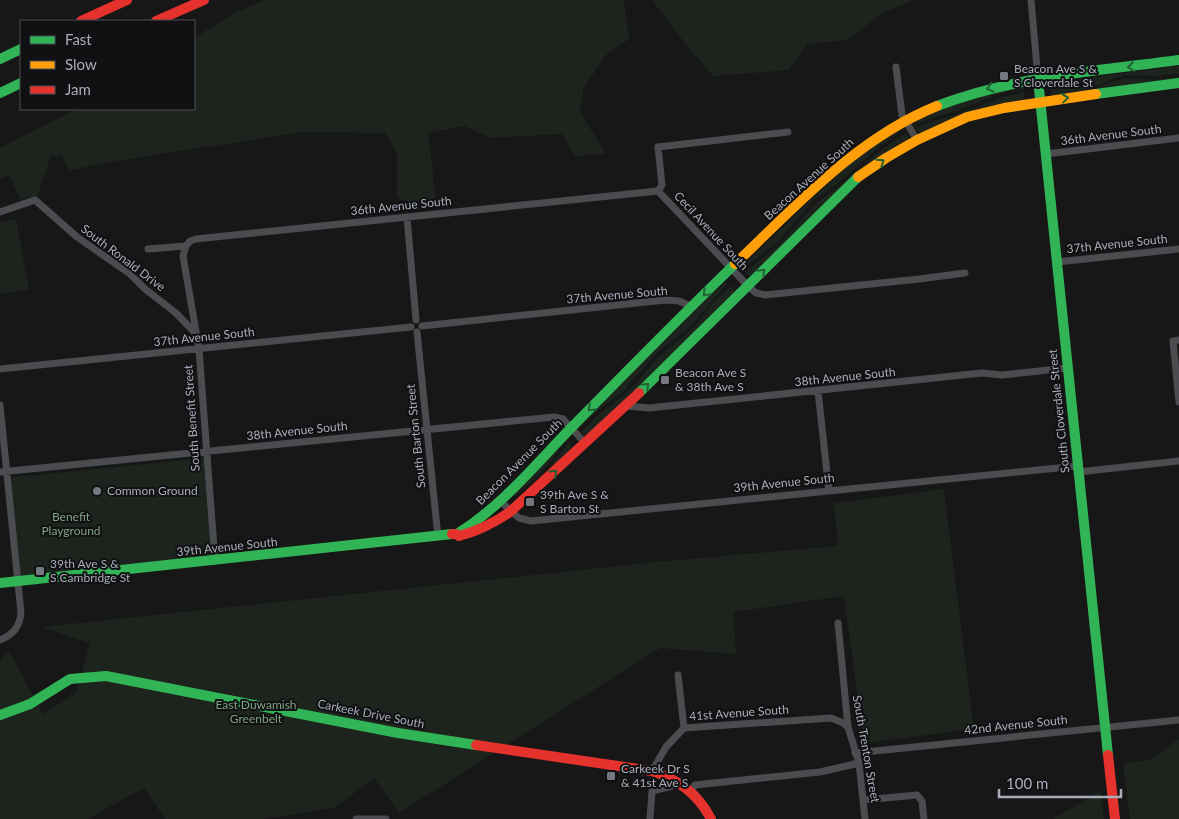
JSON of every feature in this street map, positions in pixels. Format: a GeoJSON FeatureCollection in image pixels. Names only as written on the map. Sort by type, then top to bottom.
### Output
{"type":"FeatureCollection","features":[{"type":"Feature","properties":{"kind":"main road"},"geometry":{"type":"LineString","coordinates":[[83,20],[127,0]]}},
{"type":"Feature","properties":{"kind":"main road"},"geometry":{"type":"LineString","coordinates":[[158,20],[204,0]]}},
{"type":"Feature","properties":{"kind":"main road"},"geometry":{"type":"LineString","coordinates":[[0,59],[20,49]]}},
{"type":"Feature","properties":{"kind":"main road","name":"Beacon Avenue South"},"geometry":{"type":"LineString","coordinates":[[456,534],[480,519],[500,501],[571,427],[730,269],[844,162],[873,140],[905,120],[971,93],[1038,79],[1179,60]]}},
{"type":"Feature","properties":{"kind":"main road","name":"South Cloverdale Street"},"geometry":{"type":"LineString","coordinates":[[1038,79],[1114,819]]}},
{"type":"Feature","properties":{"kind":"main road"},"geometry":{"type":"LineString","coordinates":[[0,93],[20,83]]}},
{"type":"Feature","properties":{"kind":"main road"},"geometry":{"type":"LineString","coordinates":[[456,534],[459,536],[469,534],[488,527],[512,512],[626,406],[854,180],[886,158],[917,140],[967,117],[1040,102],[1179,84]]}},
{"type":"Feature","properties":{"kind":"main road","name":"39th Avenue South"},"geometry":{"type":"LineString","coordinates":[[0,582],[215,561],[456,534]]}},
{"type":"Feature","properties":{"kind":"main road","name":"Carkeek Drive South"},"geometry":{"type":"LineString","coordinates":[[0,715],[30,704],[60,684],[70,680],[80,677],[106,676],[398,733],[652,772],[669,777],[685,786]]}},
{"type":"Feature","properties":{"kind":"main road"},"geometry":{"type":"LineString","coordinates":[[685,786],[707,810],[711,819]]}},
{"type":"Feature","properties":{"kind":"street","name":"South Cloverdale Street"},"geometry":{"type":"LineString","coordinates":[[1031,0],[1038,79]]}},
{"type":"Feature","properties":{"kind":"street"},"geometry":{"type":"LineString","coordinates":[[896,67],[901,109],[917,140]]}},
{"type":"Feature","properties":{"kind":"street"},"geometry":{"type":"LineString","coordinates":[[658,191],[662,185],[658,147],[788,132]]}},
{"type":"Feature","properties":{"kind":"street","name":"36th Avenue South"},"geometry":{"type":"LineString","coordinates":[[1046,154],[1179,138]]}},
{"type":"Feature","properties":{"kind":"street","name":"36th Avenue South"},"geometry":{"type":"LineString","coordinates":[[148,249],[186,246],[190,240],[196,239],[658,191]]}},
{"type":"Feature","properties":{"kind":"street","name":"Cecil Avenue South"},"geometry":{"type":"LineString","coordinates":[[658,191],[748,286]]}},
{"type":"Feature","properties":{"kind":"street","name":"South Ronald Drive"},"geometry":{"type":"LineString","coordinates":[[0,212],[34,200],[77,237],[130,274],[145,289],[176,313],[196,335]]}},
{"type":"Feature","properties":{"kind":"street"},"geometry":{"type":"LineString","coordinates":[[406,217],[416,320],[420,321],[420,329],[413,330],[411,327],[412,322],[416,320]]}},
{"type":"Feature","properties":{"kind":"street","name":"South Benefit Street"},"geometry":{"type":"LineString","coordinates":[[186,246],[183,256],[199,349],[215,561]]}},
{"type":"Feature","properties":{"kind":"street","name":"37th Avenue South"},"geometry":{"type":"LineString","coordinates":[[1057,262],[1179,249]]}},
{"type":"Feature","properties":{"kind":"street"},"geometry":{"type":"LineString","coordinates":[[748,286],[756,293],[765,294],[964,273]]}},
{"type":"Feature","properties":{"kind":"street","name":"37th Avenue South"},"geometry":{"type":"LineString","coordinates":[[420,329],[665,300],[679,301],[693,307]]}},
{"type":"Feature","properties":{"kind":"street","name":"37th Avenue South"},"geometry":{"type":"LineString","coordinates":[[0,369],[411,327]]}},
{"type":"Feature","properties":{"kind":"street","name":"South Barton Street"},"geometry":{"type":"LineString","coordinates":[[420,329],[427,430],[438,537]]}},
{"type":"Feature","properties":{"kind":"street"},"geometry":{"type":"LineString","coordinates":[[1176,341],[1179,402]]}},
{"type":"Feature","properties":{"kind":"street","name":"38th Avenue South"},"geometry":{"type":"LineString","coordinates":[[626,406],[649,408],[982,374],[1002,375],[1067,368]]}},
{"type":"Feature","properties":{"kind":"street"},"geometry":{"type":"LineString","coordinates":[[818,391],[829,491]]}},
{"type":"Feature","properties":{"kind":"street"},"geometry":{"type":"LineString","coordinates":[[0,404],[3,472],[21,612],[17,627],[9,636],[0,640]]}},
{"type":"Feature","properties":{"kind":"street","name":"38th Avenue South"},"geometry":{"type":"LineString","coordinates":[[3,472],[554,417],[563,419],[585,443]]}},
{"type":"Feature","properties":{"kind":"street","name":"39th Avenue South"},"geometry":{"type":"LineString","coordinates":[[500,501],[525,521],[531,521],[829,491],[1179,461]]}},
{"type":"Feature","properties":{"kind":"street","name":"South Trenton Street"},"geometry":{"type":"LineString","coordinates":[[838,623],[848,727],[854,753],[859,763],[865,819]]}},
{"type":"Feature","properties":{"kind":"street"},"geometry":{"type":"LineString","coordinates":[[678,675],[684,728]]}},
{"type":"Feature","properties":{"kind":"street","name":"41st Avenue South"},"geometry":{"type":"LineString","coordinates":[[652,772],[666,746],[684,728],[832,718],[848,727]]}},
{"type":"Feature","properties":{"kind":"street","name":"42nd Avenue South"},"geometry":{"type":"LineString","coordinates":[[854,753],[1179,720]]}},
{"type":"Feature","properties":{"kind":"street"},"geometry":{"type":"LineString","coordinates":[[650,819],[652,791],[672,786],[695,786],[820,772],[859,763]]}},
{"type":"Feature","properties":{"kind":"street"},"geometry":{"type":"LineString","coordinates":[[864,800],[917,795],[922,800],[924,819]]}},
{"type":"Feature","properties":{"kind":"street"},"geometry":{"type":"LineString","coordinates":[[356,819],[386,819]]}},
{"type":"Feature","properties":{"kind":"green space"},"geometry":{"type":"Polygon","coordinates":[[[265,0],[624,0],[629,39],[606,55],[583,89],[580,112],[606,154],[575,156],[562,134],[491,138],[464,126],[428,133],[436,201],[411,204],[397,197],[397,152],[385,133],[302,132],[102,163],[69,171],[62,155],[51,156],[37,197],[20,199],[9,175],[0,179],[0,148],[74,110],[195,110],[195,37],[238,11],[265,0]]]}},
{"type":"Feature","properties":{"kind":"green space"},"geometry":{"type":"Polygon","coordinates":[[[652,0],[914,0],[884,12],[847,40],[807,44],[789,70],[713,76],[652,0]]]}},
{"type":"Feature","properties":{"kind":"green space"},"geometry":{"type":"Polygon","coordinates":[[[1179,66],[1179,73],[1157,76],[1126,75],[1097,86],[1050,85],[1050,83],[1179,66]]]}},
{"type":"Feature","properties":{"kind":"green space"},"geometry":{"type":"Polygon","coordinates":[[[1179,77],[1179,80],[1052,97],[1050,89],[1072,87],[1096,89],[1115,81],[1129,78],[1153,80],[1179,77]]]}},
{"type":"Feature","properties":{"kind":"green space"},"geometry":{"type":"Polygon","coordinates":[[[1024,86],[1024,89],[998,95],[914,125],[916,120],[961,102],[985,94],[1024,86]]]}},
{"type":"Feature","properties":{"kind":"green space"},"geometry":{"type":"Polygon","coordinates":[[[1024,92],[1025,101],[920,133],[916,130],[916,128],[926,124],[1024,92]]]}},
{"type":"Feature","properties":{"kind":"green space"},"geometry":{"type":"Polygon","coordinates":[[[897,130],[899,133],[879,147],[842,180],[813,201],[778,242],[741,270],[744,264],[852,161],[897,130]]]}},
{"type":"Feature","properties":{"kind":"green space"},"geometry":{"type":"Polygon","coordinates":[[[906,133],[907,141],[889,152],[751,276],[745,274],[745,272],[778,246],[816,203],[837,188],[880,151],[906,133]]]}},
{"type":"Feature","properties":{"kind":"green space"},"geometry":{"type":"Polygon","coordinates":[[[16,219],[29,289],[0,294],[0,223],[16,219]]]}},
{"type":"Feature","properties":{"kind":"green space"},"geometry":{"type":"Polygon","coordinates":[[[725,282],[727,284],[688,329],[658,352],[624,391],[596,412],[578,429],[580,424],[725,282]]]}},
{"type":"Feature","properties":{"kind":"green space"},"geometry":{"type":"Polygon","coordinates":[[[731,285],[735,293],[589,434],[582,434],[582,431],[598,415],[637,383],[654,361],[694,327],[710,306],[731,285]]]}},
{"type":"Feature","properties":{"kind":"green space"},"geometry":{"type":"Polygon","coordinates":[[[565,441],[538,476],[515,496],[513,495],[565,441]]]}},
{"type":"Feature","properties":{"kind":"green space"},"geometry":{"type":"Polygon","coordinates":[[[569,442],[573,450],[519,500],[517,499],[547,471],[569,442]]]}},
{"type":"Feature","properties":{"kind":"green space","name":"Benefit Playground"},"geometry":{"type":"Polygon","coordinates":[[[206,458],[212,562],[18,582],[6,478],[206,458]]]}},
{"type":"Feature","properties":{"kind":"green space","name":"East Duwamish Greenbelt"},"geometry":{"type":"Polygon","coordinates":[[[944,489],[974,729],[864,743],[844,596],[733,612],[736,654],[660,648],[399,813],[374,778],[334,808],[263,819],[165,819],[144,788],[87,819],[0,819],[0,661],[9,651],[43,714],[76,693],[90,643],[42,627],[666,561],[838,546],[834,503],[944,489]]]}},
{"type":"Feature","properties":{"kind":"green space"},"geometry":{"type":"Polygon","coordinates":[[[1179,739],[1179,819],[1130,819],[1123,764],[1151,759],[1179,739]]]}},
{"type":"Feature","properties":{"kind":"green space"},"geometry":{"type":"Polygon","coordinates":[[[1100,791],[1104,819],[1053,819],[1100,791]]]}},
{"type":"Feature","properties":{"kind":"traffic: fast"},"geometry":{"type":"LineString","coordinates":[[0,59],[20,49]]}},
{"type":"Feature","properties":{"kind":"traffic: fast"},"geometry":{"type":"LineString","coordinates":[[937,106],[966,96],[1026,81],[1087,71],[1179,60]]}},
{"type":"Feature","properties":{"kind":"traffic: fast"},"geometry":{"type":"LineString","coordinates":[[1038,79],[1108,755]]}},
{"type":"Feature","properties":{"kind":"traffic: fast"},"geometry":{"type":"LineString","coordinates":[[0,93],[20,83]]}},
{"type":"Feature","properties":{"kind":"traffic: fast"},"geometry":{"type":"LineString","coordinates":[[1096,94],[1179,83]]}},
{"type":"Feature","properties":{"kind":"traffic: fast"},"geometry":{"type":"LineString","coordinates":[[639,393],[858,177]]}},
{"type":"Feature","properties":{"kind":"traffic: fast"},"geometry":{"type":"LineString","coordinates":[[457,534],[489,511],[517,485],[632,366],[735,264]]}},
{"type":"Feature","properties":{"kind":"traffic: fast"},"geometry":{"type":"LineString","coordinates":[[0,583],[452,534]]}},
{"type":"Feature","properties":{"kind":"traffic: fast"},"geometry":{"type":"LineString","coordinates":[[0,715],[30,704],[70,679],[106,676],[398,733],[476,745]]}},
{"type":"Feature","properties":{"kind":"traffic: slow"},"geometry":{"type":"LineString","coordinates":[[858,177],[917,140],[967,117],[1004,108],[1096,94]]}},
{"type":"Feature","properties":{"kind":"traffic: slow"},"geometry":{"type":"LineString","coordinates":[[735,264],[829,175],[854,155],[880,136],[937,106]]}},
{"type":"Feature","properties":{"kind":"traffic: jam"},"geometry":{"type":"LineString","coordinates":[[83,20],[127,0]]}},
{"type":"Feature","properties":{"kind":"traffic: jam"},"geometry":{"type":"LineString","coordinates":[[158,20],[204,0]]}},
{"type":"Feature","properties":{"kind":"traffic: jam"},"geometry":{"type":"LineString","coordinates":[[452,534],[459,536],[473,532],[510,512],[639,393]]}},
{"type":"Feature","properties":{"kind":"traffic: jam"},"geometry":{"type":"LineString","coordinates":[[476,745],[652,771],[671,779],[687,789],[700,802],[711,819]]}},
{"type":"Feature","properties":{"kind":"traffic: jam"},"geometry":{"type":"LineString","coordinates":[[1108,755],[1115,819]]}},
{"type":"Feature","properties":{"kind":"place","name":"Beacon Ave S & S Cloverdale St"},"geometry":{"type":"Point","coordinates":[1004,76]}},
{"type":"Feature","properties":{"kind":"place","name":"Beacon Ave S & 38th Ave S"},"geometry":{"type":"Point","coordinates":[665,380]}},
{"type":"Feature","properties":{"kind":"place","name":"Common Ground"},"geometry":{"type":"Point","coordinates":[97,491]}},
{"type":"Feature","properties":{"kind":"place","name":"39th Ave S & S Barton St"},"geometry":{"type":"Point","coordinates":[530,502]}},
{"type":"Feature","properties":{"kind":"place","name":"39th Ave S & S Cambridge St"},"geometry":{"type":"Point","coordinates":[40,571]}},
{"type":"Feature","properties":{"kind":"place","name":"Carkeek Dr S & 41st Ave S"},"geometry":{"type":"Point","coordinates":[611,776]}}]}
